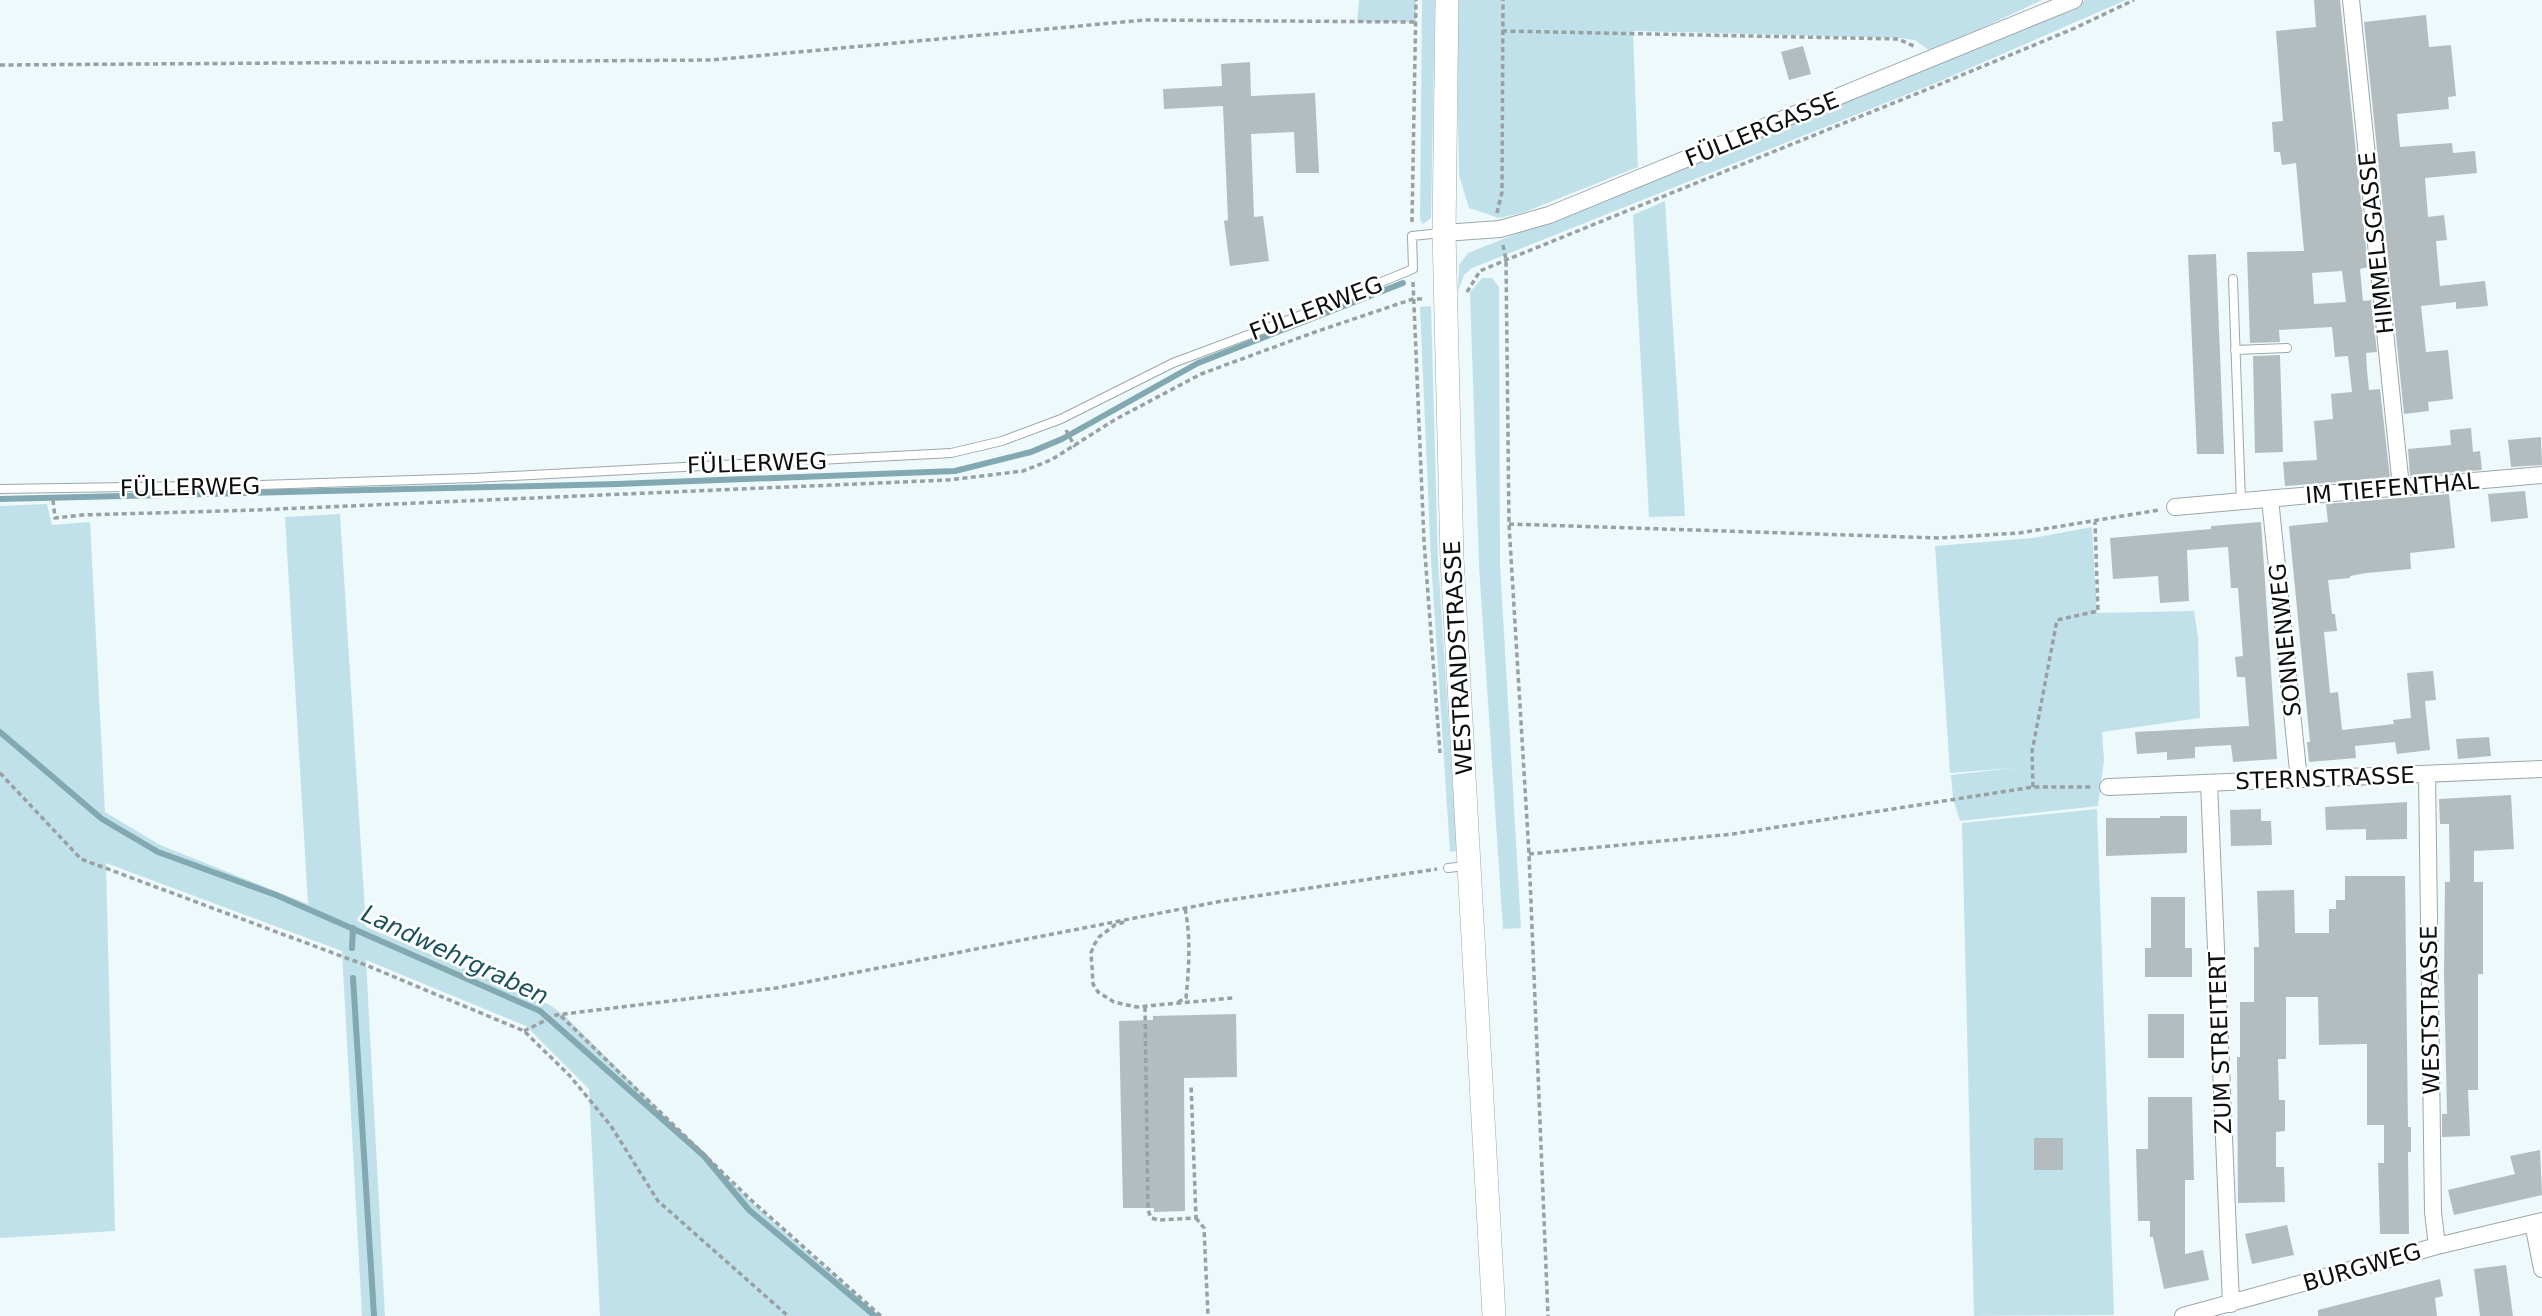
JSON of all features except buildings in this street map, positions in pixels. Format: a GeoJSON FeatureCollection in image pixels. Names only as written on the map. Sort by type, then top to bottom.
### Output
{"type":"FeatureCollection","features":[{"type":"Feature","properties":{"kind":"main road","name":"WESTRANDSTRASSE"},"geometry":{"type":"LineString","coordinates":[[1447,0],[1444,233],[1459,867],[1494,1316]]}},
{"type":"Feature","properties":{"kind":"street","name":"FÜLLERGASSE"},"geometry":{"type":"LineString","coordinates":[[1444,233],[1500,229],[1549,215],[2074,0]]}},
{"type":"Feature","properties":{"kind":"street","name":"HIMMELSGASSE"},"geometry":{"type":"LineString","coordinates":[[2351,0],[2401,487]]}},
{"type":"Feature","properties":{"kind":"street","name":"IM TIEFENTHAL"},"geometry":{"type":"LineString","coordinates":[[2175,508],[2542,475]]}},
{"type":"Feature","properties":{"kind":"street","name":"SONNENWEG"},"geometry":{"type":"LineString","coordinates":[[2270,499],[2299,780]]}},
{"type":"Feature","properties":{"kind":"street","name":"STERNSTRASSE"},"geometry":{"type":"LineString","coordinates":[[2108,787],[2542,769]]}},
{"type":"Feature","properties":{"kind":"street","name":"WESTSTRASSE"},"geometry":{"type":"LineString","coordinates":[[2427,774],[2433,1212],[2437,1247]]}},
{"type":"Feature","properties":{"kind":"street","name":"ZUM STREITERT"},"geometry":{"type":"LineString","coordinates":[[2209,783],[2231,1304]]}},
{"type":"Feature","properties":{"kind":"street","name":"BURGWEG"},"geometry":{"type":"LineString","coordinates":[[2187,1315],[2537,1222]]}},
{"type":"Feature","properties":{"kind":"street"},"geometry":{"type":"LineString","coordinates":[[2537,1222],[2542,1269]]}},
{"type":"Feature","properties":{"kind":"lane"},"geometry":{"type":"LineString","coordinates":[[1412,236],[1444,233]]}},
{"type":"Feature","properties":{"kind":"lane","name":"FÜLLERWEG"},"geometry":{"type":"LineString","coordinates":[[0,489],[260,485],[461,478],[951,453],[1002,441],[1060,419],[1173,363],[1413,269],[1412,236]]}},
{"type":"Feature","properties":{"kind":"lane"},"geometry":{"type":"LineString","coordinates":[[2233,279],[2241,502]]}},
{"type":"Feature","properties":{"kind":"lane"},"geometry":{"type":"LineString","coordinates":[[2235,350],[2287,348]]}},
{"type":"Feature","properties":{"kind":"path"},"geometry":{"type":"LineString","coordinates":[[1412,236],[1416,0]]}},
{"type":"Feature","properties":{"kind":"path"},"geometry":{"type":"LineString","coordinates":[[1503,0],[1502,192],[1496,212],[1506,260],[1509,524],[1529,854],[1548,1316]]}},
{"type":"Feature","properties":{"kind":"path"},"geometry":{"type":"LineString","coordinates":[[1463,299],[1480,271],[1950,80],[2134,0]]}},
{"type":"Feature","properties":{"kind":"path"},"geometry":{"type":"LineString","coordinates":[[0,65],[712,60],[1144,19],[1416,22]]}},
{"type":"Feature","properties":{"kind":"path"},"geometry":{"type":"LineString","coordinates":[[1502,31],[1898,39],[1913,44],[1926,61]]}},
{"type":"Feature","properties":{"kind":"path"},"geometry":{"type":"LineString","coordinates":[[1067,431],[1075,447]]}},
{"type":"Feature","properties":{"kind":"path"},"geometry":{"type":"LineString","coordinates":[[1509,524],[1939,538],[2020,533],[2175,508]]}},
{"type":"Feature","properties":{"kind":"path"},"geometry":{"type":"LineString","coordinates":[[2033,787],[2032,752],[2057,620],[2098,611],[2095,522]]}},
{"type":"Feature","properties":{"kind":"path"},"geometry":{"type":"LineString","coordinates":[[0,773],[81,859],[368,966],[524,1031],[570,1076],[611,1126],[659,1201],[788,1316]]}},
{"type":"Feature","properties":{"kind":"path"},"geometry":{"type":"LineString","coordinates":[[1529,854],[1733,834],[2033,787],[2108,787]]}},
{"type":"Feature","properties":{"kind":"path"},"geometry":{"type":"LineString","coordinates":[[524,1031],[558,1015],[776,988],[1185,908],[1459,867]]}},
{"type":"Feature","properties":{"kind":"path"},"geometry":{"type":"LineString","coordinates":[[1176,1003],[1186,998],[1188,980],[1190,951],[1185,908]]}},
{"type":"Feature","properties":{"kind":"path"},"geometry":{"type":"LineString","coordinates":[[1136,917],[1115,925],[1099,937],[1091,953],[1093,984],[1098,992],[1114,1002],[1136,1007],[1233,998]]}},
{"type":"Feature","properties":{"kind":"path"},"geometry":{"type":"LineString","coordinates":[[1145,1007],[1148,1210],[1151,1217],[1160,1220],[1196,1218]]}},
{"type":"Feature","properties":{"kind":"path"},"geometry":{"type":"LineString","coordinates":[[558,1015],[751,1200],[881,1316]]}},
{"type":"Feature","properties":{"kind":"path"},"geometry":{"type":"LineString","coordinates":[[1191,1084],[1196,1218],[1204,1228],[1209,1316]]}},
{"type":"Feature","properties":{"kind":"shaded area"},"geometry":{"type":"Polygon","coordinates":[[[1359,0],[1416,0],[1416,22],[1357,22],[1359,0]]]}},
{"type":"Feature","properties":{"kind":"shaded area"},"geometry":{"type":"Polygon","coordinates":[[[1422,0],[1435,0],[1431,218],[1423,224],[1420,220],[1422,0]]]}},
{"type":"Feature","properties":{"kind":"shaded area"},"geometry":{"type":"Polygon","coordinates":[[[1456,0],[2042,0],[1931,52],[1915,40],[1899,38],[1633,31],[1638,167],[1522,213],[1499,218],[1469,208],[1459,175],[1456,0]]]}},
{"type":"Feature","properties":{"kind":"shaded area"},"geometry":{"type":"Polygon","coordinates":[[[2085,0],[2126,0],[1938,82],[1472,268],[1464,275],[1458,291],[1459,265],[1468,253],[1930,67],[2085,0]]]}},
{"type":"Feature","properties":{"kind":"shaded area"},"geometry":{"type":"Polygon","coordinates":[[[1665,201],[1685,516],[1649,517],[1633,215],[1665,201]]]}},
{"type":"Feature","properties":{"kind":"shaded area"},"geometry":{"type":"Polygon","coordinates":[[[1482,278],[1492,278],[1499,287],[1500,564],[1521,928],[1503,929],[1479,566],[1470,292],[1482,278]]]}},
{"type":"Feature","properties":{"kind":"shaded area"},"geometry":{"type":"Polygon","coordinates":[[[1431,306],[1438,560],[1457,851],[1450,852],[1431,560],[1420,307],[1431,306]]]}},
{"type":"Feature","properties":{"kind":"shaded area"},"geometry":{"type":"Polygon","coordinates":[[[47,504],[52,525],[90,522],[105,812],[160,845],[308,904],[285,517],[340,514],[366,927],[550,1005],[566,1017],[749,1200],[880,1316],[600,1316],[589,1089],[526,1026],[366,960],[385,1316],[362,1316],[342,951],[106,863],[115,1231],[0,1238],[0,506],[47,504]]]}},
{"type":"Feature","properties":{"kind":"shaded area"},"geometry":{"type":"Polygon","coordinates":[[[2092,527],[2097,613],[2194,611],[2198,637],[2200,718],[2102,732],[2104,760],[2098,806],[1960,821],[1953,799],[1951,775],[2013,768],[1950,773],[1935,546],[2033,538],[2092,527]]]}},
{"type":"Feature","properties":{"kind":"shaded area"},"geometry":{"type":"Polygon","coordinates":[[[2097,809],[2114,1315],[1974,1316],[1962,823],[2097,809]]]}},
{"type":"Feature","properties":{"kind":"waterway"},"geometry":{"type":"LineString","coordinates":[[0,499],[617,484],[955,471],[1031,452],[1062,439],[1198,363],[1403,283]]}},
{"type":"Feature","properties":{"kind":"waterway","name":"Landwehrgraben"},"geometry":{"type":"LineString","coordinates":[[0,732],[102,819],[158,852],[276,895],[540,1011],[704,1156],[749,1210],[875,1316]]}},
{"type":"Feature","properties":{"kind":"waterway"},"geometry":{"type":"LineString","coordinates":[[352,948],[353,928]]}},
{"type":"Feature","properties":{"kind":"waterway"},"geometry":{"type":"LineString","coordinates":[[353,978],[374,1316]]}}]}
